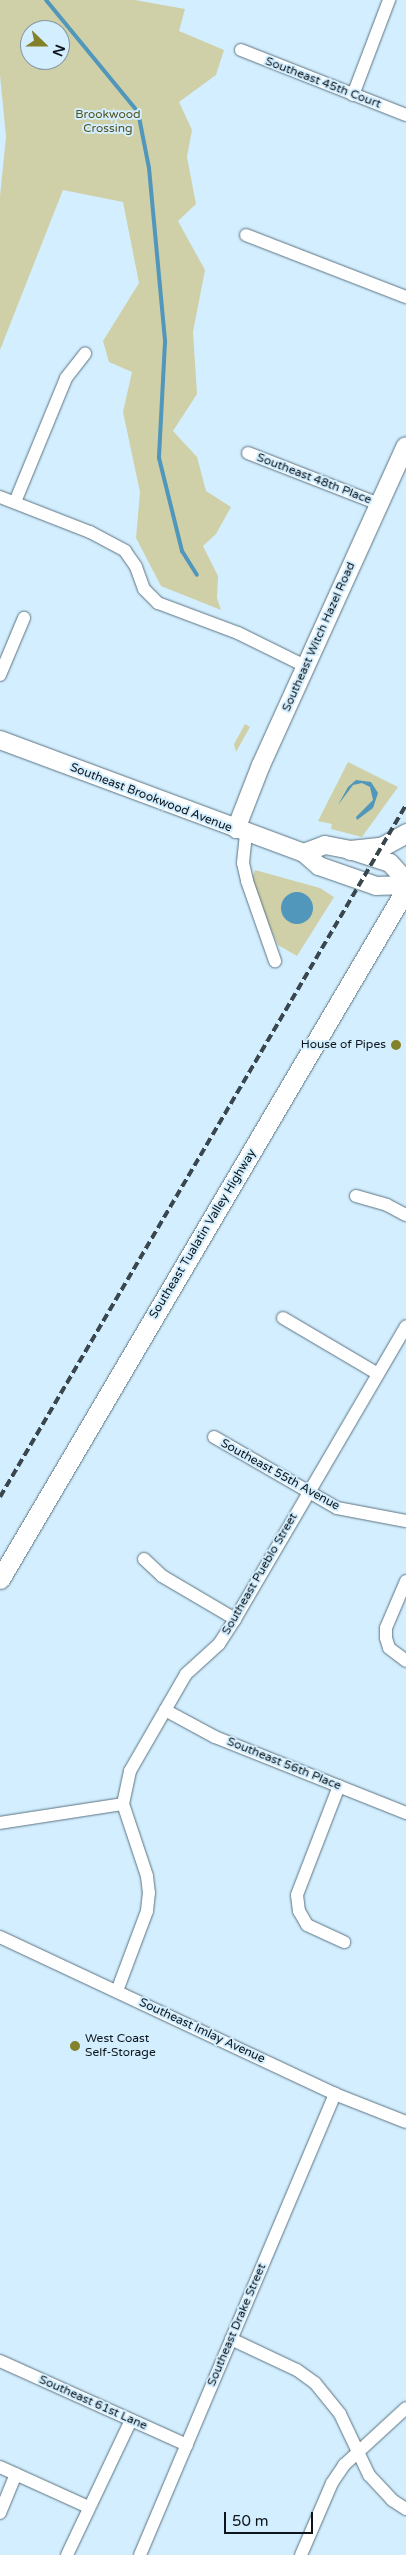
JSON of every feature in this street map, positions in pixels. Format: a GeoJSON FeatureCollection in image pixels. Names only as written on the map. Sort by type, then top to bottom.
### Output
{"type":"FeatureCollection","features":[{"type":"Feature","properties":{"kind":"main road","name":"Southeast Witch Hazel Road"},"geometry":{"type":"LineString","coordinates":[[241,832],[305,666],[406,446]]}},
{"type":"Feature","properties":{"kind":"main road","name":"Southeast Brookwood Avenue"},"geometry":{"type":"LineString","coordinates":[[0,740],[241,832],[304,853],[319,866],[376,886],[406,883]]}},
{"type":"Feature","properties":{"kind":"main road"},"geometry":{"type":"LineString","coordinates":[[350,850],[381,847],[406,833]]}},
{"type":"Feature","properties":{"kind":"main road","name":"Southeast Brookwood Avenue"},"geometry":{"type":"LineString","coordinates":[[304,853],[325,845],[350,850],[390,863],[406,883]]}},
{"type":"Feature","properties":{"kind":"main road","name":"Southeast Tualatin Valley Highway"},"geometry":{"type":"LineString","coordinates":[[0,1579],[406,889]]}},
{"type":"Feature","properties":{"kind":"street"},"geometry":{"type":"LineString","coordinates":[[353,95],[389,0]]}},
{"type":"Feature","properties":{"kind":"street","name":"Southeast 45th Court"},"geometry":{"type":"LineString","coordinates":[[241,50],[406,115]]}},
{"type":"Feature","properties":{"kind":"street"},"geometry":{"type":"LineString","coordinates":[[246,235],[406,297]]}},
{"type":"Feature","properties":{"kind":"street"},"geometry":{"type":"LineString","coordinates":[[15,502],[66,378],[85,354]]}},
{"type":"Feature","properties":{"kind":"street","name":"Southeast 48th Place"},"geometry":{"type":"LineString","coordinates":[[248,453],[379,504]]}},
{"type":"Feature","properties":{"kind":"street"},"geometry":{"type":"LineString","coordinates":[[0,497],[90,532],[125,551],[136,567],[144,589],[158,603],[238,633],[305,666]]}},
{"type":"Feature","properties":{"kind":"street"},"geometry":{"type":"LineString","coordinates":[[0,676],[24,618]]}},
{"type":"Feature","properties":{"kind":"street","name":"Southeast Witch Hazel Road"},"geometry":{"type":"LineString","coordinates":[[241,832],[243,862],[247,881],[275,962]]}},
{"type":"Feature","properties":{"kind":"street"},"geometry":{"type":"LineString","coordinates":[[356,1196],[387,1205],[406,1215]]}},
{"type":"Feature","properties":{"kind":"street"},"geometry":{"type":"LineString","coordinates":[[283,1318],[378,1374]]}},
{"type":"Feature","properties":{"kind":"street","name":"Southeast Pueblo Street"},"geometry":{"type":"LineString","coordinates":[[123,1804],[130,1771],[186,1674],[219,1644],[235,1619],[406,1326]]}},
{"type":"Feature","properties":{"kind":"street","name":"Southeast 55th Avenue"},"geometry":{"type":"LineString","coordinates":[[214,1438],[307,1493],[356,1514],[406,1521]]}},
{"type":"Feature","properties":{"kind":"street"},"geometry":{"type":"LineString","coordinates":[[144,1559],[162,1576],[235,1619]]}},
{"type":"Feature","properties":{"kind":"street"},"geometry":{"type":"LineString","coordinates":[[406,1581],[386,1628],[386,1638],[390,1648],[406,1661]]}},
{"type":"Feature","properties":{"kind":"street","name":"Southeast 56th Place"},"geometry":{"type":"LineString","coordinates":[[165,1710],[215,1737],[406,1813]]}},
{"type":"Feature","properties":{"kind":"street"},"geometry":{"type":"LineString","coordinates":[[339,1786],[297,1895],[299,1911],[307,1925],[344,1942]]}},
{"type":"Feature","properties":{"kind":"street"},"geometry":{"type":"LineString","coordinates":[[0,1823],[123,1804],[147,1876],[149,1893],[147,1911],[117,1991]]}},
{"type":"Feature","properties":{"kind":"street","name":"Southeast Imlay Avenue"},"geometry":{"type":"LineString","coordinates":[[0,1937],[335,2094],[406,2122]]}},
{"type":"Feature","properties":{"kind":"street","name":"Southeast Drake Street"},"geometry":{"type":"LineString","coordinates":[[140,2555],[335,2094]]}},
{"type":"Feature","properties":{"kind":"street"},"geometry":{"type":"LineString","coordinates":[[231,2339],[297,2370],[315,2383],[340,2414],[369,2475],[392,2500],[406,2510]]}},
{"type":"Feature","properties":{"kind":"street","name":"Southeast 61st Lane"},"geometry":{"type":"LineString","coordinates":[[0,2361],[187,2445]]}},
{"type":"Feature","properties":{"kind":"street"},"geometry":{"type":"LineString","coordinates":[[301,2555],[332,2483],[358,2450],[406,2408]]}},
{"type":"Feature","properties":{"kind":"street"},"geometry":{"type":"LineString","coordinates":[[67,2555],[88,2507],[103,2485],[131,2420]]}},
{"type":"Feature","properties":{"kind":"street"},"geometry":{"type":"LineString","coordinates":[[0,2467],[88,2507]]}},
{"type":"Feature","properties":{"kind":"street"},"geometry":{"type":"LineString","coordinates":[[0,2513],[16,2474]]}},
{"type":"Feature","properties":{"kind":"green space","name":"Brookwood Crossing"},"geometry":{"type":"Polygon","coordinates":[[[0,0],[135,0],[185,9],[179,31],[224,50],[216,75],[179,102],[192,130],[187,157],[196,204],[178,221],[205,270],[193,332],[197,394],[173,431],[197,457],[206,491],[231,507],[216,534],[203,546],[218,576],[217,598],[221,610],[161,586],[136,538],[140,492],[123,412],[132,372],[109,362],[103,341],[139,283],[123,202],[63,190],[0,350],[0,196],[6,137],[0,75],[0,0]]]}},
{"type":"Feature","properties":{"kind":"green space"},"geometry":{"type":"Polygon","coordinates":[[[245,724],[250,727],[236,752],[234,744],[245,724]]]}},
{"type":"Feature","properties":{"kind":"green space"},"geometry":{"type":"Polygon","coordinates":[[[348,762],[398,787],[362,837],[331,829],[332,824],[318,821],[348,762]]]}},
{"type":"Feature","properties":{"kind":"green space"},"geometry":{"type":"Polygon","coordinates":[[[255,870],[320,888],[334,897],[297,956],[278,945],[254,893],[252,878],[255,870]]]}},
{"type":"Feature","properties":{"kind":"water"},"geometry":{"type":"Polygon","coordinates":[[[356,780],[371,782],[378,793],[373,808],[357,820],[356,817],[373,800],[370,787],[362,783],[353,785],[338,805],[348,787],[356,780]]]}},
{"type":"Feature","properties":{"kind":"water"},"geometry":{"type":"Polygon","coordinates":[[[297,892],[303,893],[308,897],[312,902],[312,914],[308,919],[303,923],[297,924],[291,923],[286,919],[282,914],[281,908],[282,902],[286,897],[291,893],[297,892]]]}},
{"type":"Feature","properties":{"kind":"waterway"},"geometry":{"type":"LineString","coordinates":[[46,0],[138,112],[149,168],[165,342],[159,458],[182,551],[197,575]]}},
{"type":"Feature","properties":{"kind":"railway"},"geometry":{"type":"LineString","coordinates":[[0,1497],[406,805]]}},
{"type":"Feature","properties":{"kind":"place","name":"House of Pipes"},"geometry":{"type":"Point","coordinates":[396,1045]}},
{"type":"Feature","properties":{"kind":"place","name":"West Coast Self-Storage"},"geometry":{"type":"Point","coordinates":[75,2046]}}]}
